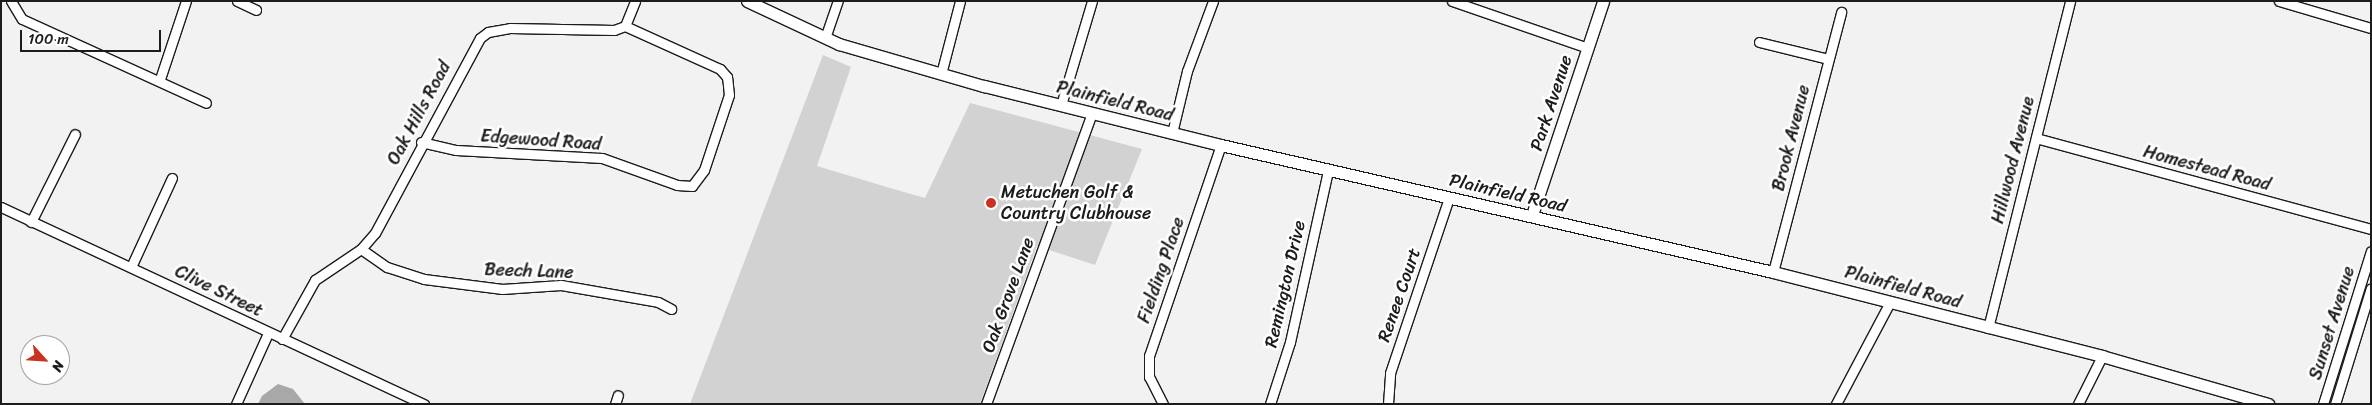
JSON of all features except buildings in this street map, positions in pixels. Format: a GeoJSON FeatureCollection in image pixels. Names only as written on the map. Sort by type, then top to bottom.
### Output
{"type":"FeatureCollection","features":[{"type":"Feature","properties":{"kind":"street"},"geometry":{"type":"LineString","coordinates":[[11,1],[22,19],[160,79],[206,103]]}},
{"type":"Feature","properties":{"kind":"street"},"geometry":{"type":"LineString","coordinates":[[160,79],[186,1]]}},
{"type":"Feature","properties":{"kind":"street"},"geometry":{"type":"LineString","coordinates":[[237,1],[256,10]]}},
{"type":"Feature","properties":{"kind":"street"},"geometry":{"type":"LineString","coordinates":[[625,26],[634,1]]}},
{"type":"Feature","properties":{"kind":"street","name":"Plainfield Road"},"geometry":{"type":"LineString","coordinates":[[747,1],[825,38],[872,56],[1221,145],[1449,198],[1532,215],[1773,272],[2102,356],[2268,404]]}},
{"type":"Feature","properties":{"kind":"street"},"geometry":{"type":"LineString","coordinates":[[825,38],[838,1]]}},
{"type":"Feature","properties":{"kind":"street"},"geometry":{"type":"LineString","coordinates":[[940,74],[960,1]]}},
{"type":"Feature","properties":{"kind":"street"},"geometry":{"type":"LineString","coordinates":[[1062,105],[1092,1]]}},
{"type":"Feature","properties":{"kind":"street"},"geometry":{"type":"LineString","coordinates":[[1172,133],[1187,71],[1213,1]]}},
{"type":"Feature","properties":{"kind":"street"},"geometry":{"type":"LineString","coordinates":[[1452,1],[1588,48]]}},
{"type":"Feature","properties":{"kind":"street","name":"Park Avenue"},"geometry":{"type":"LineString","coordinates":[[1532,215],[1603,1]]}},
{"type":"Feature","properties":{"kind":"street","name":"Hillwood Avenue"},"geometry":{"type":"LineString","coordinates":[[1988,328],[2070,1]]}},
{"type":"Feature","properties":{"kind":"street"},"geometry":{"type":"LineString","coordinates":[[2279,1],[2371,28]]}},
{"type":"Feature","properties":{"kind":"street","name":"Brook Avenue"},"geometry":{"type":"LineString","coordinates":[[1773,272],[1841,12]]}},
{"type":"Feature","properties":{"kind":"street","name":"Oak Hills Road"},"geometry":{"type":"LineString","coordinates":[[282,339],[315,280],[361,249],[375,233],[473,49],[488,32],[510,28],[597,31],[625,26]]}},
{"type":"Feature","properties":{"kind":"street","name":"Edgewood Road"},"geometry":{"type":"LineString","coordinates":[[422,142],[456,150],[602,158],[677,185],[692,186],[704,170],[729,95],[727,77],[720,69],[625,26]]}},
{"type":"Feature","properties":{"kind":"street"},"geometry":{"type":"LineString","coordinates":[[1759,42],[1828,59]]}},
{"type":"Feature","properties":{"kind":"street","name":"Oak Grove Lane"},"geometry":{"type":"LineString","coordinates":[[986,404],[1092,113]]}},
{"type":"Feature","properties":{"kind":"street"},"geometry":{"type":"LineString","coordinates":[[32,222],[75,134]]}},
{"type":"Feature","properties":{"kind":"street","name":"Homestead Road"},"geometry":{"type":"LineString","coordinates":[[2036,138],[2371,229]]}},
{"type":"Feature","properties":{"kind":"street","name":"Fielding Place"},"geometry":{"type":"LineString","coordinates":[[1163,404],[1149,377],[1149,356],[1221,145]]}},
{"type":"Feature","properties":{"kind":"street","name":"Remington Drive"},"geometry":{"type":"LineString","coordinates":[[1270,404],[1290,342],[1328,170]]}},
{"type":"Feature","properties":{"kind":"street"},"geometry":{"type":"LineString","coordinates":[[131,267],[172,178]]}},
{"type":"Feature","properties":{"kind":"street","name":"Renee Court"},"geometry":{"type":"LineString","coordinates":[[1388,404],[1390,373],[1449,198]]}},
{"type":"Feature","properties":{"kind":"street","name":"Clive Street"},"geometry":{"type":"LineString","coordinates":[[1,207],[424,404]]}},
{"type":"Feature","properties":{"kind":"street","name":"Beech Lane"},"geometry":{"type":"LineString","coordinates":[[361,249],[387,267],[424,279],[502,289],[561,285],[658,302],[671,309]]}},
{"type":"Feature","properties":{"kind":"street","name":"Sunset Avenue"},"geometry":{"type":"LineString","coordinates":[[2323,404],[2371,251]]}},
{"type":"Feature","properties":{"kind":"street","name":"Sunset Avenue"},"geometry":{"type":"LineString","coordinates":[[2335,404],[2371,288]]}},
{"type":"Feature","properties":{"kind":"street"},"geometry":{"type":"LineString","coordinates":[[1836,404],[1890,302]]}},
{"type":"Feature","properties":{"kind":"street"},"geometry":{"type":"LineString","coordinates":[[236,404],[268,332]]}},
{"type":"Feature","properties":{"kind":"street"},"geometry":{"type":"LineString","coordinates":[[2078,404],[2102,356]]}},
{"type":"Feature","properties":{"kind":"shaded area"},"geometry":{"type":"Polygon","coordinates":[[[823,55],[851,67],[817,166],[890,188],[925,198],[970,103],[1142,149],[1095,265],[1037,246],[980,404],[690,404],[823,55]]]}},
{"type":"Feature","properties":{"kind":"shaded area"},"geometry":{"type":"Polygon","coordinates":[[[278,384],[293,389],[305,404],[258,404],[262,396],[278,384]]]}},
{"type":"Feature","properties":{"kind":"place","name":"Metuchen Golf & Country Clubhouse"},"geometry":{"type":"Point","coordinates":[991,203]}}]}
